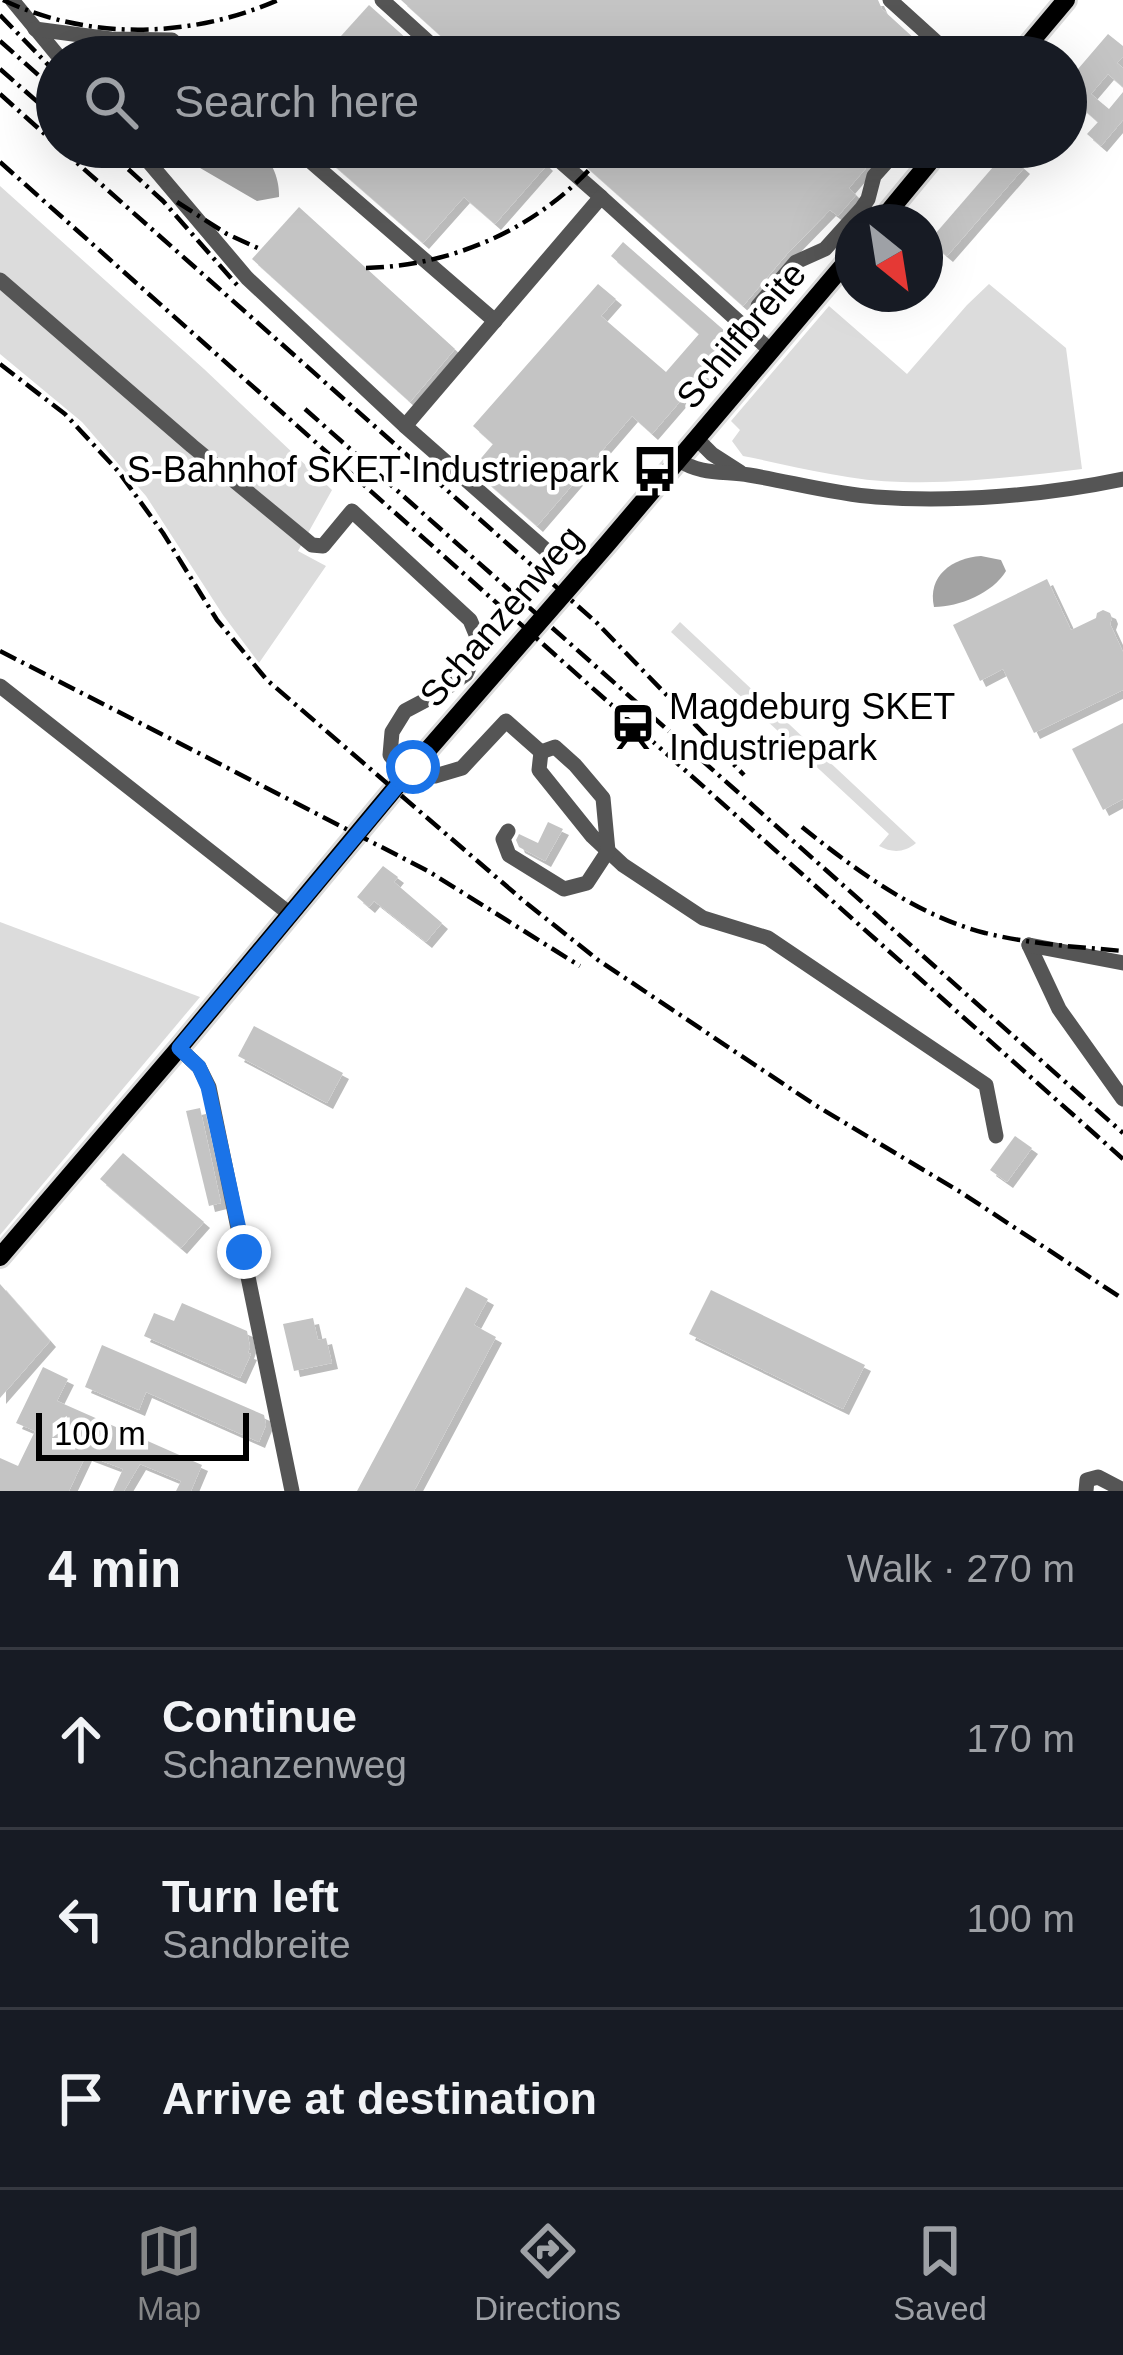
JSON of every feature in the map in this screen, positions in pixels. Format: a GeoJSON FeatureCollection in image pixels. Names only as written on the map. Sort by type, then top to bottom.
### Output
{"type":"FeatureCollection","features":[{"type":"Feature","properties":{"kind":"main road"},"geometry":{"type":"LineString","coordinates":[[1035,36],[1063,1]]}},
{"type":"Feature","properties":{"kind":"main road"},"geometry":{"type":"LineString","coordinates":[[895,204],[925,168]]}},
{"type":"Feature","properties":{"kind":"main road","name":"Schilfbreite"},"geometry":{"type":"LineString","coordinates":[[679,460],[835,275]]}},
{"type":"Feature","properties":{"kind":"main road","name":"Schanzenweg"},"geometry":{"type":"LineString","coordinates":[[0,1256],[679,460]]}},
{"type":"Feature","properties":{"kind":"street"},"geometry":{"type":"LineString","coordinates":[[12,0],[41,36]]}},
{"type":"Feature","properties":{"kind":"street"},"geometry":{"type":"LineString","coordinates":[[382,0],[422,36]]}},
{"type":"Feature","properties":{"kind":"street"},"geometry":{"type":"LineString","coordinates":[[890,0],[930,36]]}},
{"type":"Feature","properties":{"kind":"street"},"geometry":{"type":"LineString","coordinates":[[35,29],[81,36]]}},
{"type":"Feature","properties":{"kind":"street"},"geometry":{"type":"LineString","coordinates":[[154,168],[247,278],[547,551]]}},
{"type":"Feature","properties":{"kind":"street"},"geometry":{"type":"LineString","coordinates":[[318,168],[495,321]]}},
{"type":"Feature","properties":{"kind":"street"},"geometry":{"type":"LineString","coordinates":[[568,168],[771,351]]}},
{"type":"Feature","properties":{"kind":"street"},"geometry":{"type":"LineString","coordinates":[[758,306],[796,262],[825,249],[862,208],[881,168]]}},
{"type":"Feature","properties":{"kind":"street"},"geometry":{"type":"LineString","coordinates":[[405,426],[601,197]]}},
{"type":"Feature","properties":{"kind":"street"},"geometry":{"type":"LineString","coordinates":[[0,280],[311,545],[323,546],[352,511],[470,620],[480,644],[466,674],[405,711],[392,732],[390,755],[409,771],[435,776],[462,768],[506,721],[542,752]]}},
{"type":"Feature","properties":{"kind":"street"},"geometry":{"type":"LineString","coordinates":[[697,439],[742,474]]}},
{"type":"Feature","properties":{"kind":"street"},"geometry":{"type":"LineString","coordinates":[[679,460],[691,468],[876,497],[999,495],[1123,479]]}},
{"type":"Feature","properties":{"kind":"street"},"geometry":{"type":"LineString","coordinates":[[0,686],[290,914]]}},
{"type":"Feature","properties":{"kind":"street"},"geometry":{"type":"LineString","coordinates":[[508,831],[503,839],[509,855],[564,890],[587,884],[608,851],[603,798],[554,747],[542,752]]}},
{"type":"Feature","properties":{"kind":"street"},"geometry":{"type":"LineString","coordinates":[[542,752],[539,770],[623,866],[703,918],[768,938],[986,1085],[996,1136]]}},
{"type":"Feature","properties":{"kind":"street"},"geometry":{"type":"LineString","coordinates":[[1123,963],[1029,945],[1058,1009],[1123,1099]]}},
{"type":"Feature","properties":{"kind":"street"},"geometry":{"type":"LineString","coordinates":[[179,1048],[199,1067],[216,1117],[292,1491]]}},
{"type":"Feature","properties":{"kind":"street"},"geometry":{"type":"LineString","coordinates":[[1086,1491],[1088,1480],[1098,1477],[1123,1490]]}},
{"type":"Feature","properties":{"kind":"shaded area"},"geometry":{"type":"Polygon","coordinates":[[[200,168],[273,168],[279,197],[257,201],[200,168]]]}},
{"type":"Feature","properties":{"kind":"shaded area"},"geometry":{"type":"Polygon","coordinates":[[[0,186],[332,490],[298,551],[326,566],[259,663],[146,496],[82,422],[0,354],[0,186]]]}},
{"type":"Feature","properties":{"kind":"shaded area"},"geometry":{"type":"Polygon","coordinates":[[[989,284],[1066,348],[1082,469],[970,481],[882,481],[743,456],[732,441],[740,430],[731,421],[829,306],[907,374],[989,284]]]}},
{"type":"Feature","properties":{"kind":"shaded area"},"geometry":{"type":"Polygon","coordinates":[[[981,556],[1001,560],[1006,571],[1000,579],[974,597],[934,607],[934,586],[944,571],[960,560],[981,556]]]}},
{"type":"Feature","properties":{"kind":"shaded area"},"geometry":{"type":"Polygon","coordinates":[[[680,622],[916,843],[898,851],[879,846],[889,834],[671,632],[680,622]]]}},
{"type":"Feature","properties":{"kind":"shaded area"},"geometry":{"type":"Polygon","coordinates":[[[0,922],[200,997],[0,1235],[0,922]]]}},
{"type":"Feature","properties":{"kind":"building"},"geometry":{"type":"Polygon","coordinates":[[[401,0],[878,0],[912,36],[441,36],[401,0]]]}},
{"type":"Feature","properties":{"kind":"building"},"geometry":{"type":"Polygon","coordinates":[[[369,5],[404,36],[341,36],[369,5]]]}},
{"type":"Feature","properties":{"kind":"building"},"geometry":{"type":"Polygon","coordinates":[[[1108,34],[1123,46],[1123,57],[1117,63],[1123,68],[1123,87],[1108,74],[1091,94],[1109,109],[1123,92],[1123,120],[1101,146],[1087,134],[1098,122],[1087,112],[1087,58],[1108,34]]]}},
{"type":"Feature","properties":{"kind":"building"},"geometry":{"type":"Polygon","coordinates":[[[337,168],[544,168],[495,224],[464,197],[423,243],[337,168]]]}},
{"type":"Feature","properties":{"kind":"building"},"geometry":{"type":"Polygon","coordinates":[[[588,168],[866,168],[849,188],[856,195],[848,204],[835,204],[835,214],[830,210],[743,306],[588,168]]]}},
{"type":"Feature","properties":{"kind":"building"},"geometry":{"type":"Polygon","coordinates":[[[992,168],[1024,168],[947,256],[943,225],[992,168]]]}},
{"type":"Feature","properties":{"kind":"building"},"geometry":{"type":"Polygon","coordinates":[[[299,207],[455,349],[410,402],[252,259],[299,207]]]}},
{"type":"Feature","properties":{"kind":"building"},"geometry":{"type":"Polygon","coordinates":[[[623,242],[734,339],[652,434],[632,416],[537,526],[472,469],[493,444],[473,426],[598,284],[616,299],[601,316],[666,372],[699,334],[611,256],[623,242]]]}},
{"type":"Feature","properties":{"kind":"building"},"geometry":{"type":"Polygon","coordinates":[[[1047,579],[1071,630],[1103,610],[1110,613],[1123,652],[1123,690],[1034,733],[1003,669],[980,681],[953,625],[1047,579]]]}},
{"type":"Feature","properties":{"kind":"building"},"geometry":{"type":"Polygon","coordinates":[[[1123,723],[1123,799],[1103,810],[1072,749],[1123,723]]]}},
{"type":"Feature","properties":{"kind":"building"},"geometry":{"type":"Polygon","coordinates":[[[548,822],[563,829],[545,861],[519,847],[516,840],[519,834],[538,843],[548,822]]]}},
{"type":"Feature","properties":{"kind":"building"},"geometry":{"type":"Polygon","coordinates":[[[383,866],[398,877],[394,882],[442,923],[426,942],[374,901],[369,907],[357,897],[383,866]]]}},
{"type":"Feature","properties":{"kind":"building"},"geometry":{"type":"Polygon","coordinates":[[[254,1026],[343,1073],[327,1103],[238,1056],[254,1026]]]}},
{"type":"Feature","properties":{"kind":"building"},"geometry":{"type":"Polygon","coordinates":[[[200,1108],[221,1203],[209,1206],[186,1111],[200,1108]]]}},
{"type":"Feature","properties":{"kind":"building"},"geometry":{"type":"Polygon","coordinates":[[[1015,1136],[1032,1148],[1007,1182],[990,1170],[1015,1136]]]}},
{"type":"Feature","properties":{"kind":"building"},"geometry":{"type":"Polygon","coordinates":[[[123,1153],[204,1222],[181,1248],[100,1179],[123,1153]]]}},
{"type":"Feature","properties":{"kind":"building"},"geometry":{"type":"Polygon","coordinates":[[[0,1284],[50,1341],[0,1398],[0,1284]]]}},
{"type":"Feature","properties":{"kind":"building"},"geometry":{"type":"Polygon","coordinates":[[[466,1287],[488,1299],[474,1325],[496,1337],[414,1491],[357,1491],[466,1287]]]}},
{"type":"Feature","properties":{"kind":"building"},"geometry":{"type":"Polygon","coordinates":[[[711,1290],[865,1365],[843,1409],[689,1334],[711,1290]]]}},
{"type":"Feature","properties":{"kind":"building"},"geometry":{"type":"Polygon","coordinates":[[[182,1303],[247,1331],[251,1354],[240,1378],[144,1336],[154,1313],[174,1321],[182,1303]]]}},
{"type":"Feature","properties":{"kind":"building"},"geometry":{"type":"Polygon","coordinates":[[[313,1318],[318,1340],[326,1338],[332,1363],[294,1371],[283,1324],[313,1318]]]}},
{"type":"Feature","properties":{"kind":"building"},"geometry":{"type":"Polygon","coordinates":[[[102,1345],[264,1415],[266,1425],[259,1442],[146,1392],[139,1410],[85,1387],[102,1345]]]}},
{"type":"Feature","properties":{"kind":"building"},"geometry":{"type":"Polygon","coordinates":[[[43,1367],[68,1379],[57,1401],[202,1465],[191,1491],[176,1491],[181,1481],[140,1464],[124,1491],[113,1491],[123,1469],[86,1455],[69,1491],[0,1491],[0,1458],[18,1466],[35,1431],[16,1423],[43,1367]]]}},
{"type":"Feature","properties":{"kind":"railway"},"geometry":{"type":"LineString","coordinates":[[3,0],[70,23],[140,30],[211,22],[278,0]]}},
{"type":"Feature","properties":{"kind":"railway"},"geometry":{"type":"LineString","coordinates":[[0,15],[36,52]]}},
{"type":"Feature","properties":{"kind":"railway"},"geometry":{"type":"LineString","coordinates":[[0,41],[36,73]]}},
{"type":"Feature","properties":{"kind":"railway"},"geometry":{"type":"LineString","coordinates":[[0,69],[36,101]]}},
{"type":"Feature","properties":{"kind":"railway"},"geometry":{"type":"LineString","coordinates":[[0,94],[36,126]]}},
{"type":"Feature","properties":{"kind":"railway"},"geometry":{"type":"LineString","coordinates":[[0,162],[1123,1159]]}},
{"type":"Feature","properties":{"kind":"railway"},"geometry":{"type":"LineString","coordinates":[[83,168],[597,623],[744,775]]}},
{"type":"Feature","properties":{"kind":"railway"},"geometry":{"type":"LineString","coordinates":[[127,168],[163,201],[237,285]]}},
{"type":"Feature","properties":{"kind":"railway"},"geometry":{"type":"LineString","coordinates":[[366,268],[428,260],[487,241],[542,211],[589,170]]}},
{"type":"Feature","properties":{"kind":"railway"},"geometry":{"type":"LineString","coordinates":[[177,202],[260,249]]}},
{"type":"Feature","properties":{"kind":"railway"},"geometry":{"type":"LineString","coordinates":[[0,364],[65,414],[118,471],[217,620],[267,680],[525,902],[598,960],[815,1105],[962,1193],[1123,1299]]}},
{"type":"Feature","properties":{"kind":"railway"},"geometry":{"type":"LineString","coordinates":[[305,409],[1123,1133]]}},
{"type":"Feature","properties":{"kind":"railway"},"geometry":{"type":"LineString","coordinates":[[0,651],[428,871],[580,966]]}},
{"type":"Feature","properties":{"kind":"railway"},"geometry":{"type":"LineString","coordinates":[[802,827],[888,890],[960,925],[1019,940],[1123,951]]}},
{"type":"Feature","properties":{"kind":"place","name":"S-Bahnhof SKET-Industriepark"},"geometry":{"type":"Point","coordinates":[655,469]}},
{"type":"Feature","properties":{"kind":"place","name":"Magdeburg SKET Industriepark"},"geometry":{"type":"Point","coordinates":[633,727]}},
{"type":"Feature","properties":{"kind":"route"},"geometry":{"type":"LineString","coordinates":[[244,1252],[208,1087],[199,1067],[179,1048],[413,767]]}}]}
